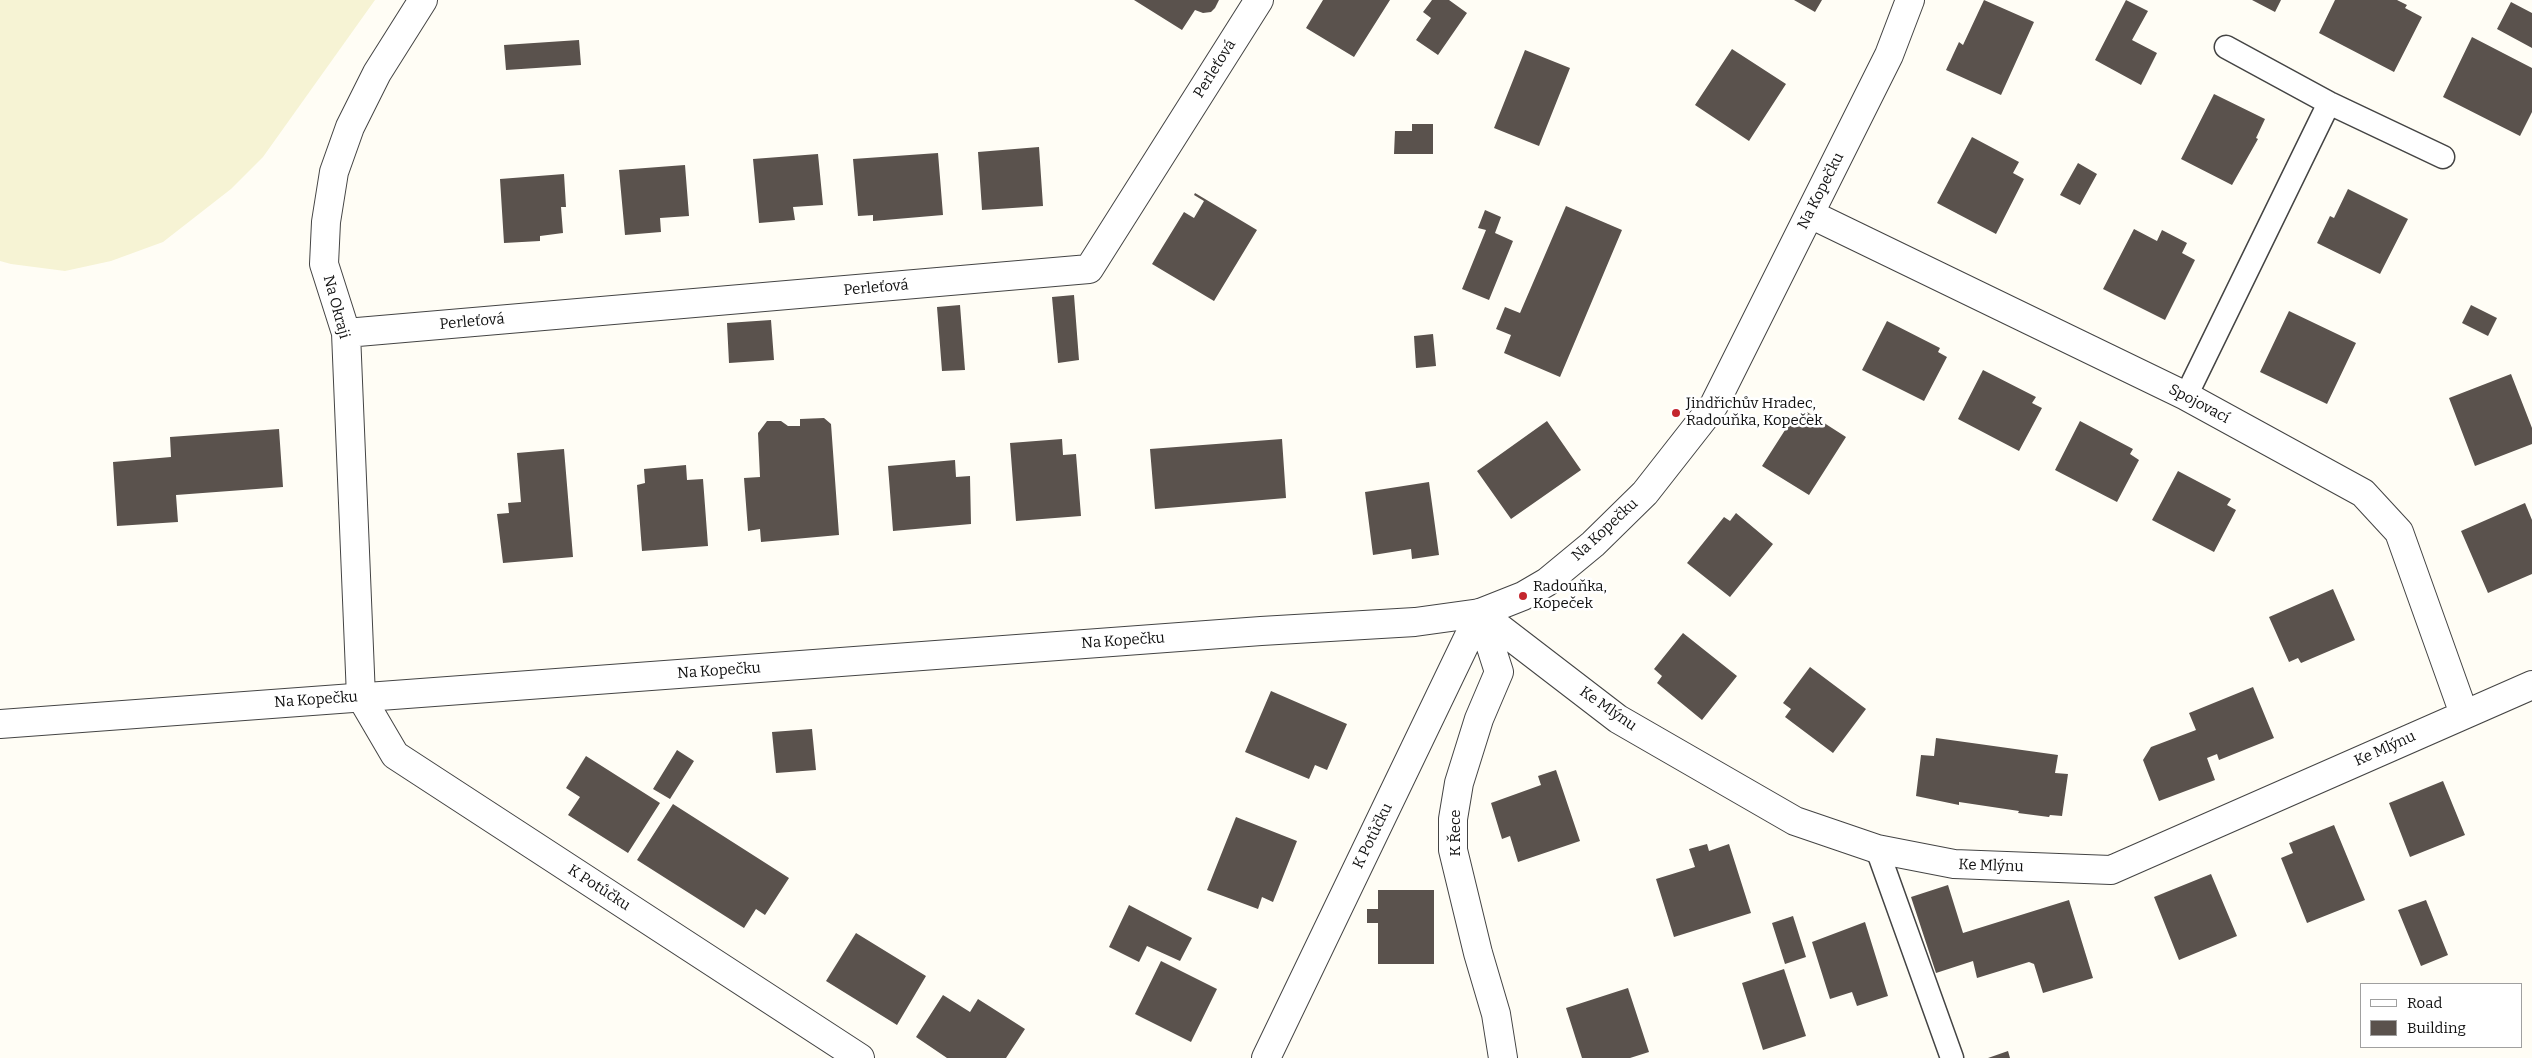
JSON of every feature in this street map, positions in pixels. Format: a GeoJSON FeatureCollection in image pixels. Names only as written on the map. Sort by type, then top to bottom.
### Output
{"type":"FeatureCollection","features":[{"type":"Feature","properties":{"kind":"street","name":"Na Okraji"},"geometry":{"type":"LineString","coordinates":[[361,697],[346,333],[324,264],[326,222],[334,172],[350,127],[377,73],[423,0]]}},
{"type":"Feature","properties":{"kind":"street","name":"Perleťová"},"geometry":{"type":"LineString","coordinates":[[346,333],[1089,268],[1259,0]]}},
{"type":"Feature","properties":{"kind":"street","name":"Na Kopečku"},"geometry":{"type":"LineString","coordinates":[[0,724],[1416,622],[1480,613],[1523,596],[1547,582],[1594,544],[1645,493],[1714,405],[1889,55],[1910,0]]}},
{"type":"Feature","properties":{"kind":"street","name":"Spojovací"},"geometry":{"type":"LineString","coordinates":[[1810,214],[2186,396],[2363,493],[2399,532],[2464,714]]}},
{"type":"Feature","properties":{"kind":"street","name":"Ke Mlýnu"},"geometry":{"type":"LineString","coordinates":[[1480,613],[1618,719],[1796,821],[1877,849],[1954,864],[2110,870],[2532,685]]}},
{"type":"Feature","properties":{"kind":"street","name":"K Potůčku"},"geometry":{"type":"LineString","coordinates":[[1266,1058],[1480,613]]}},
{"type":"Feature","properties":{"kind":"street","name":"K Řece"},"geometry":{"type":"LineString","coordinates":[[1480,613],[1499,672],[1479,719],[1459,783],[1453,818],[1453,850],[1478,953],[1496,1014],[1504,1058]]}},
{"type":"Feature","properties":{"kind":"street","name":"K Potůčku"},"geometry":{"type":"LineString","coordinates":[[361,697],[395,755],[860,1058]]}},
{"type":"Feature","properties":{"kind":"lane"},"geometry":{"type":"LineString","coordinates":[[2226,47],[2328,103],[2443,157]]}},
{"type":"Feature","properties":{"kind":"lane"},"geometry":{"type":"LineString","coordinates":[[2186,396],[2328,103]]}},
{"type":"Feature","properties":{"kind":"lane"},"geometry":{"type":"LineString","coordinates":[[1877,849],[1952,1058]]}},
{"type":"Feature","properties":{"kind":"shaded area"},"geometry":{"type":"Polygon","coordinates":[[[0,0],[375,0],[263,157],[231,189],[163,242],[111,261],[65,271],[0,261],[0,0]]]}},
{"type":"Feature","properties":{"kind":"building"},"geometry":{"type":"Polygon","coordinates":[[[1134,0],[1219,0],[1211,12],[1203,13],[1195,10],[1182,30],[1134,0]]]}},
{"type":"Feature","properties":{"kind":"building"},"geometry":{"type":"Polygon","coordinates":[[[1323,0],[1390,0],[1354,57],[1306,28],[1323,0]]]}},
{"type":"Feature","properties":{"kind":"building"},"geometry":{"type":"Polygon","coordinates":[[[1432,0],[1449,0],[1467,13],[1438,55],[1416,40],[1431,18],[1423,12],[1432,0]]]}},
{"type":"Feature","properties":{"kind":"building"},"geometry":{"type":"Polygon","coordinates":[[[1794,0],[1822,0],[1815,12],[1794,0]]]}},
{"type":"Feature","properties":{"kind":"building"},"geometry":{"type":"Polygon","coordinates":[[[1984,0],[2034,22],[2001,95],[1946,70],[1959,42],[1963,45],[1984,0]]]}},
{"type":"Feature","properties":{"kind":"building"},"geometry":{"type":"Polygon","coordinates":[[[2126,0],[2148,11],[2132,40],[2157,53],[2141,85],[2095,60],[2126,0]]]}},
{"type":"Feature","properties":{"kind":"building"},"geometry":{"type":"Polygon","coordinates":[[[2252,0],[2281,0],[2275,12],[2252,0]]]}},
{"type":"Feature","properties":{"kind":"building"},"geometry":{"type":"Polygon","coordinates":[[[2335,0],[2397,0],[2407,5],[2405,8],[2422,17],[2394,72],[2319,33],[2335,0]]]}},
{"type":"Feature","properties":{"kind":"building"},"geometry":{"type":"Polygon","coordinates":[[[2511,2],[2532,13],[2532,48],[2497,29],[2511,2]]]}},
{"type":"Feature","properties":{"kind":"building"},"geometry":{"type":"Polygon","coordinates":[[[2472,37],[2532,68],[2532,112],[2520,136],[2443,97],[2472,37]]]}},
{"type":"Feature","properties":{"kind":"building"},"geometry":{"type":"Polygon","coordinates":[[[579,40],[581,65],[506,70],[504,45],[579,40]]]}},
{"type":"Feature","properties":{"kind":"building"},"geometry":{"type":"Polygon","coordinates":[[[1732,49],[1786,84],[1749,141],[1695,105],[1732,49]]]}},
{"type":"Feature","properties":{"kind":"building"},"geometry":{"type":"Polygon","coordinates":[[[1525,50],[1570,68],[1539,146],[1494,128],[1525,50]]]}},
{"type":"Feature","properties":{"kind":"building"},"geometry":{"type":"Polygon","coordinates":[[[2214,94],[2265,119],[2256,138],[2258,139],[2232,185],[2181,159],[2214,94]]]}},
{"type":"Feature","properties":{"kind":"building"},"geometry":{"type":"Polygon","coordinates":[[[1412,124],[1433,124],[1433,154],[1394,154],[1395,131],[1412,131],[1412,124]]]}},
{"type":"Feature","properties":{"kind":"building"},"geometry":{"type":"Polygon","coordinates":[[[1972,137],[2019,162],[2013,173],[2024,179],[1996,234],[1937,203],[1972,137]]]}},
{"type":"Feature","properties":{"kind":"building"},"geometry":{"type":"Polygon","coordinates":[[[1039,147],[1043,206],[982,210],[978,152],[1039,147]]]}},
{"type":"Feature","properties":{"kind":"building"},"geometry":{"type":"Polygon","coordinates":[[[938,153],[943,215],[873,221],[873,215],[858,216],[853,159],[938,153]]]}},
{"type":"Feature","properties":{"kind":"building"},"geometry":{"type":"Polygon","coordinates":[[[818,154],[823,205],[793,207],[795,220],[759,223],[753,159],[818,154]]]}},
{"type":"Feature","properties":{"kind":"building"},"geometry":{"type":"Polygon","coordinates":[[[2078,163],[2097,174],[2080,205],[2060,195],[2078,163]]]}},
{"type":"Feature","properties":{"kind":"building"},"geometry":{"type":"Polygon","coordinates":[[[685,165],[689,216],[660,218],[661,232],[625,235],[619,170],[685,165]]]}},
{"type":"Feature","properties":{"kind":"building"},"geometry":{"type":"Polygon","coordinates":[[[564,174],[566,207],[561,207],[563,233],[540,236],[540,241],[504,243],[500,179],[564,174]]]}},
{"type":"Feature","properties":{"kind":"building"},"geometry":{"type":"Polygon","coordinates":[[[2348,189],[2408,219],[2380,274],[2317,243],[2330,216],[2334,218],[2348,189]]]}},
{"type":"Feature","properties":{"kind":"building"},"geometry":{"type":"Polygon","coordinates":[[[1195,193],[1257,230],[1214,301],[1152,264],[1184,212],[1194,218],[1204,201],[1194,195],[1195,193]]]}},
{"type":"Feature","properties":{"kind":"building"},"geometry":{"type":"Polygon","coordinates":[[[1566,206],[1622,230],[1560,377],[1504,353],[1511,335],[1496,329],[1505,307],[1520,313],[1566,206]]]}},
{"type":"Feature","properties":{"kind":"building"},"geometry":{"type":"Polygon","coordinates":[[[1485,210],[1501,217],[1495,233],[1513,241],[1489,300],[1462,289],[1486,230],[1478,228],[1485,210]]]}},
{"type":"Feature","properties":{"kind":"building"},"geometry":{"type":"Polygon","coordinates":[[[2134,229],[2157,241],[2162,230],[2187,243],[2182,253],[2195,260],[2165,320],[2103,289],[2134,229]]]}},
{"type":"Feature","properties":{"kind":"building"},"geometry":{"type":"Polygon","coordinates":[[[1074,295],[1079,360],[1058,363],[1052,297],[1074,295]]]}},
{"type":"Feature","properties":{"kind":"building"},"geometry":{"type":"Polygon","coordinates":[[[960,305],[965,370],[942,371],[937,307],[960,305]]]}},
{"type":"Feature","properties":{"kind":"building"},"geometry":{"type":"Polygon","coordinates":[[[2471,305],[2497,318],[2488,336],[2462,323],[2471,305]]]}},
{"type":"Feature","properties":{"kind":"building"},"geometry":{"type":"Polygon","coordinates":[[[2289,311],[2356,343],[2327,404],[2260,372],[2289,311]]]}},
{"type":"Feature","properties":{"kind":"building"},"geometry":{"type":"Polygon","coordinates":[[[771,320],[774,360],[729,363],[727,323],[771,320]]]}},
{"type":"Feature","properties":{"kind":"building"},"geometry":{"type":"Polygon","coordinates":[[[1887,321],[1940,348],[1938,352],[1947,357],[1924,401],[1862,370],[1887,321]]]}},
{"type":"Feature","properties":{"kind":"building"},"geometry":{"type":"Polygon","coordinates":[[[1433,334],[1436,366],[1416,368],[1414,336],[1433,334]]]}},
{"type":"Feature","properties":{"kind":"building"},"geometry":{"type":"Polygon","coordinates":[[[1983,370],[2036,397],[2032,403],[2042,408],[2019,451],[1958,419],[1983,370]]]}},
{"type":"Feature","properties":{"kind":"building"},"geometry":{"type":"Polygon","coordinates":[[[2511,374],[2532,428],[2532,444],[2475,466],[2449,398],[2511,374]]]}},
{"type":"Feature","properties":{"kind":"building"},"geometry":{"type":"Polygon","coordinates":[[[1807,412],[1846,437],[1809,495],[1762,466],[1794,416],[1802,421],[1807,412]]]}},
{"type":"Feature","properties":{"kind":"building"},"geometry":{"type":"Polygon","coordinates":[[[824,418],[831,424],[839,535],[761,542],[760,529],[748,531],[744,478],[760,477],[758,433],[767,421],[781,421],[788,426],[800,426],[800,419],[824,418]]]}},
{"type":"Feature","properties":{"kind":"building"},"geometry":{"type":"Polygon","coordinates":[[[1547,421],[1581,470],[1511,519],[1477,471],[1547,421]]]}},
{"type":"Feature","properties":{"kind":"building"},"geometry":{"type":"Polygon","coordinates":[[[2080,421],[2133,449],[2130,454],[2139,460],[2117,502],[2055,470],[2080,421]]]}},
{"type":"Feature","properties":{"kind":"building"},"geometry":{"type":"Polygon","coordinates":[[[279,429],[283,487],[176,495],[178,522],[117,526],[113,462],[171,457],[170,437],[279,429]]]}},
{"type":"Feature","properties":{"kind":"building"},"geometry":{"type":"Polygon","coordinates":[[[1062,439],[1063,455],[1076,454],[1081,516],[1016,521],[1010,443],[1062,439]]]}},
{"type":"Feature","properties":{"kind":"building"},"geometry":{"type":"Polygon","coordinates":[[[1282,439],[1286,498],[1155,509],[1150,449],[1282,439]]]}},
{"type":"Feature","properties":{"kind":"building"},"geometry":{"type":"Polygon","coordinates":[[[564,449],[573,557],[503,563],[497,514],[509,513],[508,503],[521,502],[517,453],[564,449]]]}},
{"type":"Feature","properties":{"kind":"building"},"geometry":{"type":"Polygon","coordinates":[[[955,460],[956,477],[970,476],[971,524],[893,531],[888,466],[955,460]]]}},
{"type":"Feature","properties":{"kind":"building"},"geometry":{"type":"Polygon","coordinates":[[[686,465],[687,480],[703,479],[708,546],[642,551],[637,485],[645,483],[644,469],[686,465]]]}},
{"type":"Feature","properties":{"kind":"building"},"geometry":{"type":"Polygon","coordinates":[[[2178,471],[2231,499],[2227,505],[2236,510],[2214,552],[2152,520],[2178,471]]]}},
{"type":"Feature","properties":{"kind":"building"},"geometry":{"type":"Polygon","coordinates":[[[1429,482],[1439,555],[1412,559],[1411,549],[1373,555],[1365,492],[1429,482]]]}},
{"type":"Feature","properties":{"kind":"building"},"geometry":{"type":"Polygon","coordinates":[[[2525,503],[2532,520],[2532,574],[2488,593],[2461,531],[2525,503]]]}},
{"type":"Feature","properties":{"kind":"building"},"geometry":{"type":"Polygon","coordinates":[[[1736,513],[1773,544],[1730,597],[1687,563],[1724,517],[1730,521],[1736,513]]]}},
{"type":"Feature","properties":{"kind":"building"},"geometry":{"type":"Polygon","coordinates":[[[2333,589],[2355,640],[2301,663],[2298,658],[2289,662],[2269,617],[2333,589]]]}},
{"type":"Feature","properties":{"kind":"building"},"geometry":{"type":"Polygon","coordinates":[[[1683,633],[1737,676],[1702,720],[1657,683],[1662,676],[1654,669],[1683,633]]]}},
{"type":"Feature","properties":{"kind":"building"},"geometry":{"type":"Polygon","coordinates":[[[1810,667],[1866,709],[1833,753],[1785,717],[1791,709],[1783,703],[1810,667]]]}},
{"type":"Feature","properties":{"kind":"building"},"geometry":{"type":"Polygon","coordinates":[[[2253,687],[2274,738],[2219,760],[2217,754],[2207,758],[2215,780],[2159,801],[2143,760],[2151,747],[2196,730],[2189,713],[2253,687]]]}},
{"type":"Feature","properties":{"kind":"building"},"geometry":{"type":"Polygon","coordinates":[[[1271,691],[1347,724],[1327,770],[1315,765],[1309,779],[1245,752],[1271,691]]]}},
{"type":"Feature","properties":{"kind":"building"},"geometry":{"type":"Polygon","coordinates":[[[812,729],[816,770],[776,773],[772,732],[812,729]]]}},
{"type":"Feature","properties":{"kind":"building"},"geometry":{"type":"Polygon","coordinates":[[[1936,738],[2058,755],[2055,773],[2068,774],[2062,816],[2050,815],[2049,817],[2018,813],[2019,811],[1959,802],[1959,805],[1916,796],[1921,755],[1934,756],[1936,738]]]}},
{"type":"Feature","properties":{"kind":"building"},"geometry":{"type":"Polygon","coordinates":[[[677,750],[694,761],[670,799],[653,789],[677,750]]]}},
{"type":"Feature","properties":{"kind":"building"},"geometry":{"type":"Polygon","coordinates":[[[586,756],[660,803],[628,853],[568,815],[580,797],[566,788],[586,756]]]}},
{"type":"Feature","properties":{"kind":"building"},"geometry":{"type":"Polygon","coordinates":[[[1556,770],[1580,841],[1518,862],[1510,836],[1502,839],[1491,803],[1541,785],[1538,776],[1556,770]]]}},
{"type":"Feature","properties":{"kind":"building"},"geometry":{"type":"Polygon","coordinates":[[[2443,781],[2465,835],[2410,857],[2389,803],[2443,781]]]}},
{"type":"Feature","properties":{"kind":"building"},"geometry":{"type":"Polygon","coordinates":[[[673,804],[789,878],[765,915],[756,909],[744,928],[637,860],[673,804]]]}},
{"type":"Feature","properties":{"kind":"building"},"geometry":{"type":"Polygon","coordinates":[[[1236,817],[1297,841],[1273,902],[1262,897],[1258,909],[1207,890],[1236,817]]]}},
{"type":"Feature","properties":{"kind":"building"},"geometry":{"type":"Polygon","coordinates":[[[2334,825],[2365,900],[2307,923],[2281,858],[2293,853],[2289,843],[2334,825]]]}},
{"type":"Feature","properties":{"kind":"building"},"geometry":{"type":"Polygon","coordinates":[[[1707,844],[1709,851],[1729,844],[1751,913],[1674,937],[1656,879],[1695,867],[1689,849],[1707,844]]]}},
{"type":"Feature","properties":{"kind":"building"},"geometry":{"type":"Polygon","coordinates":[[[2211,874],[2237,936],[2179,960],[2154,897],[2211,874]]]}},
{"type":"Feature","properties":{"kind":"building"},"geometry":{"type":"Polygon","coordinates":[[[1948,885],[1963,933],[2069,900],[2093,978],[2043,993],[2034,964],[2029,962],[1977,978],[1973,961],[1936,973],[1911,897],[1948,885]]]}},
{"type":"Feature","properties":{"kind":"building"},"geometry":{"type":"Polygon","coordinates":[[[1378,890],[1434,890],[1434,964],[1378,964],[1378,923],[1367,923],[1367,909],[1378,909],[1378,890]]]}},
{"type":"Feature","properties":{"kind":"building"},"geometry":{"type":"Polygon","coordinates":[[[2426,900],[2448,955],[2421,966],[2398,910],[2426,900]]]}},
{"type":"Feature","properties":{"kind":"building"},"geometry":{"type":"Polygon","coordinates":[[[1129,905],[1192,938],[1180,961],[1147,946],[1139,962],[1109,947],[1129,905]]]}},
{"type":"Feature","properties":{"kind":"building"},"geometry":{"type":"Polygon","coordinates":[[[1793,916],[1806,957],[1785,964],[1772,923],[1793,916]]]}},
{"type":"Feature","properties":{"kind":"building"},"geometry":{"type":"Polygon","coordinates":[[[1865,922],[1888,996],[1857,1006],[1852,992],[1830,999],[1812,942],[1865,922]]]}},
{"type":"Feature","properties":{"kind":"building"},"geometry":{"type":"Polygon","coordinates":[[[856,933],[926,976],[897,1025],[826,981],[856,933]]]}},
{"type":"Feature","properties":{"kind":"building"},"geometry":{"type":"Polygon","coordinates":[[[1161,961],[1217,989],[1191,1042],[1135,1014],[1161,961]]]}},
{"type":"Feature","properties":{"kind":"building"},"geometry":{"type":"Polygon","coordinates":[[[1784,969],[1806,1036],[1763,1050],[1742,983],[1784,969]]]}},
{"type":"Feature","properties":{"kind":"building"},"geometry":{"type":"Polygon","coordinates":[[[1628,988],[1649,1052],[1630,1058],[1582,1058],[1566,1008],[1628,988]]]}},
{"type":"Feature","properties":{"kind":"building"},"geometry":{"type":"Polygon","coordinates":[[[943,995],[970,1012],[978,999],[1025,1029],[1006,1058],[947,1058],[916,1037],[943,995]]]}},
{"type":"Feature","properties":{"kind":"building"},"geometry":{"type":"Polygon","coordinates":[[[2008,1051],[2010,1058],[1988,1058],[2008,1051]]]}},
{"type":"Feature","properties":{"kind":"place","name":"Jindřichův Hradec, Radouňka, Kopeček"},"geometry":{"type":"Point","coordinates":[1676,413]}},
{"type":"Feature","properties":{"kind":"place","name":"Radouňka, Kopeček"},"geometry":{"type":"Point","coordinates":[1523,596]}}]}
